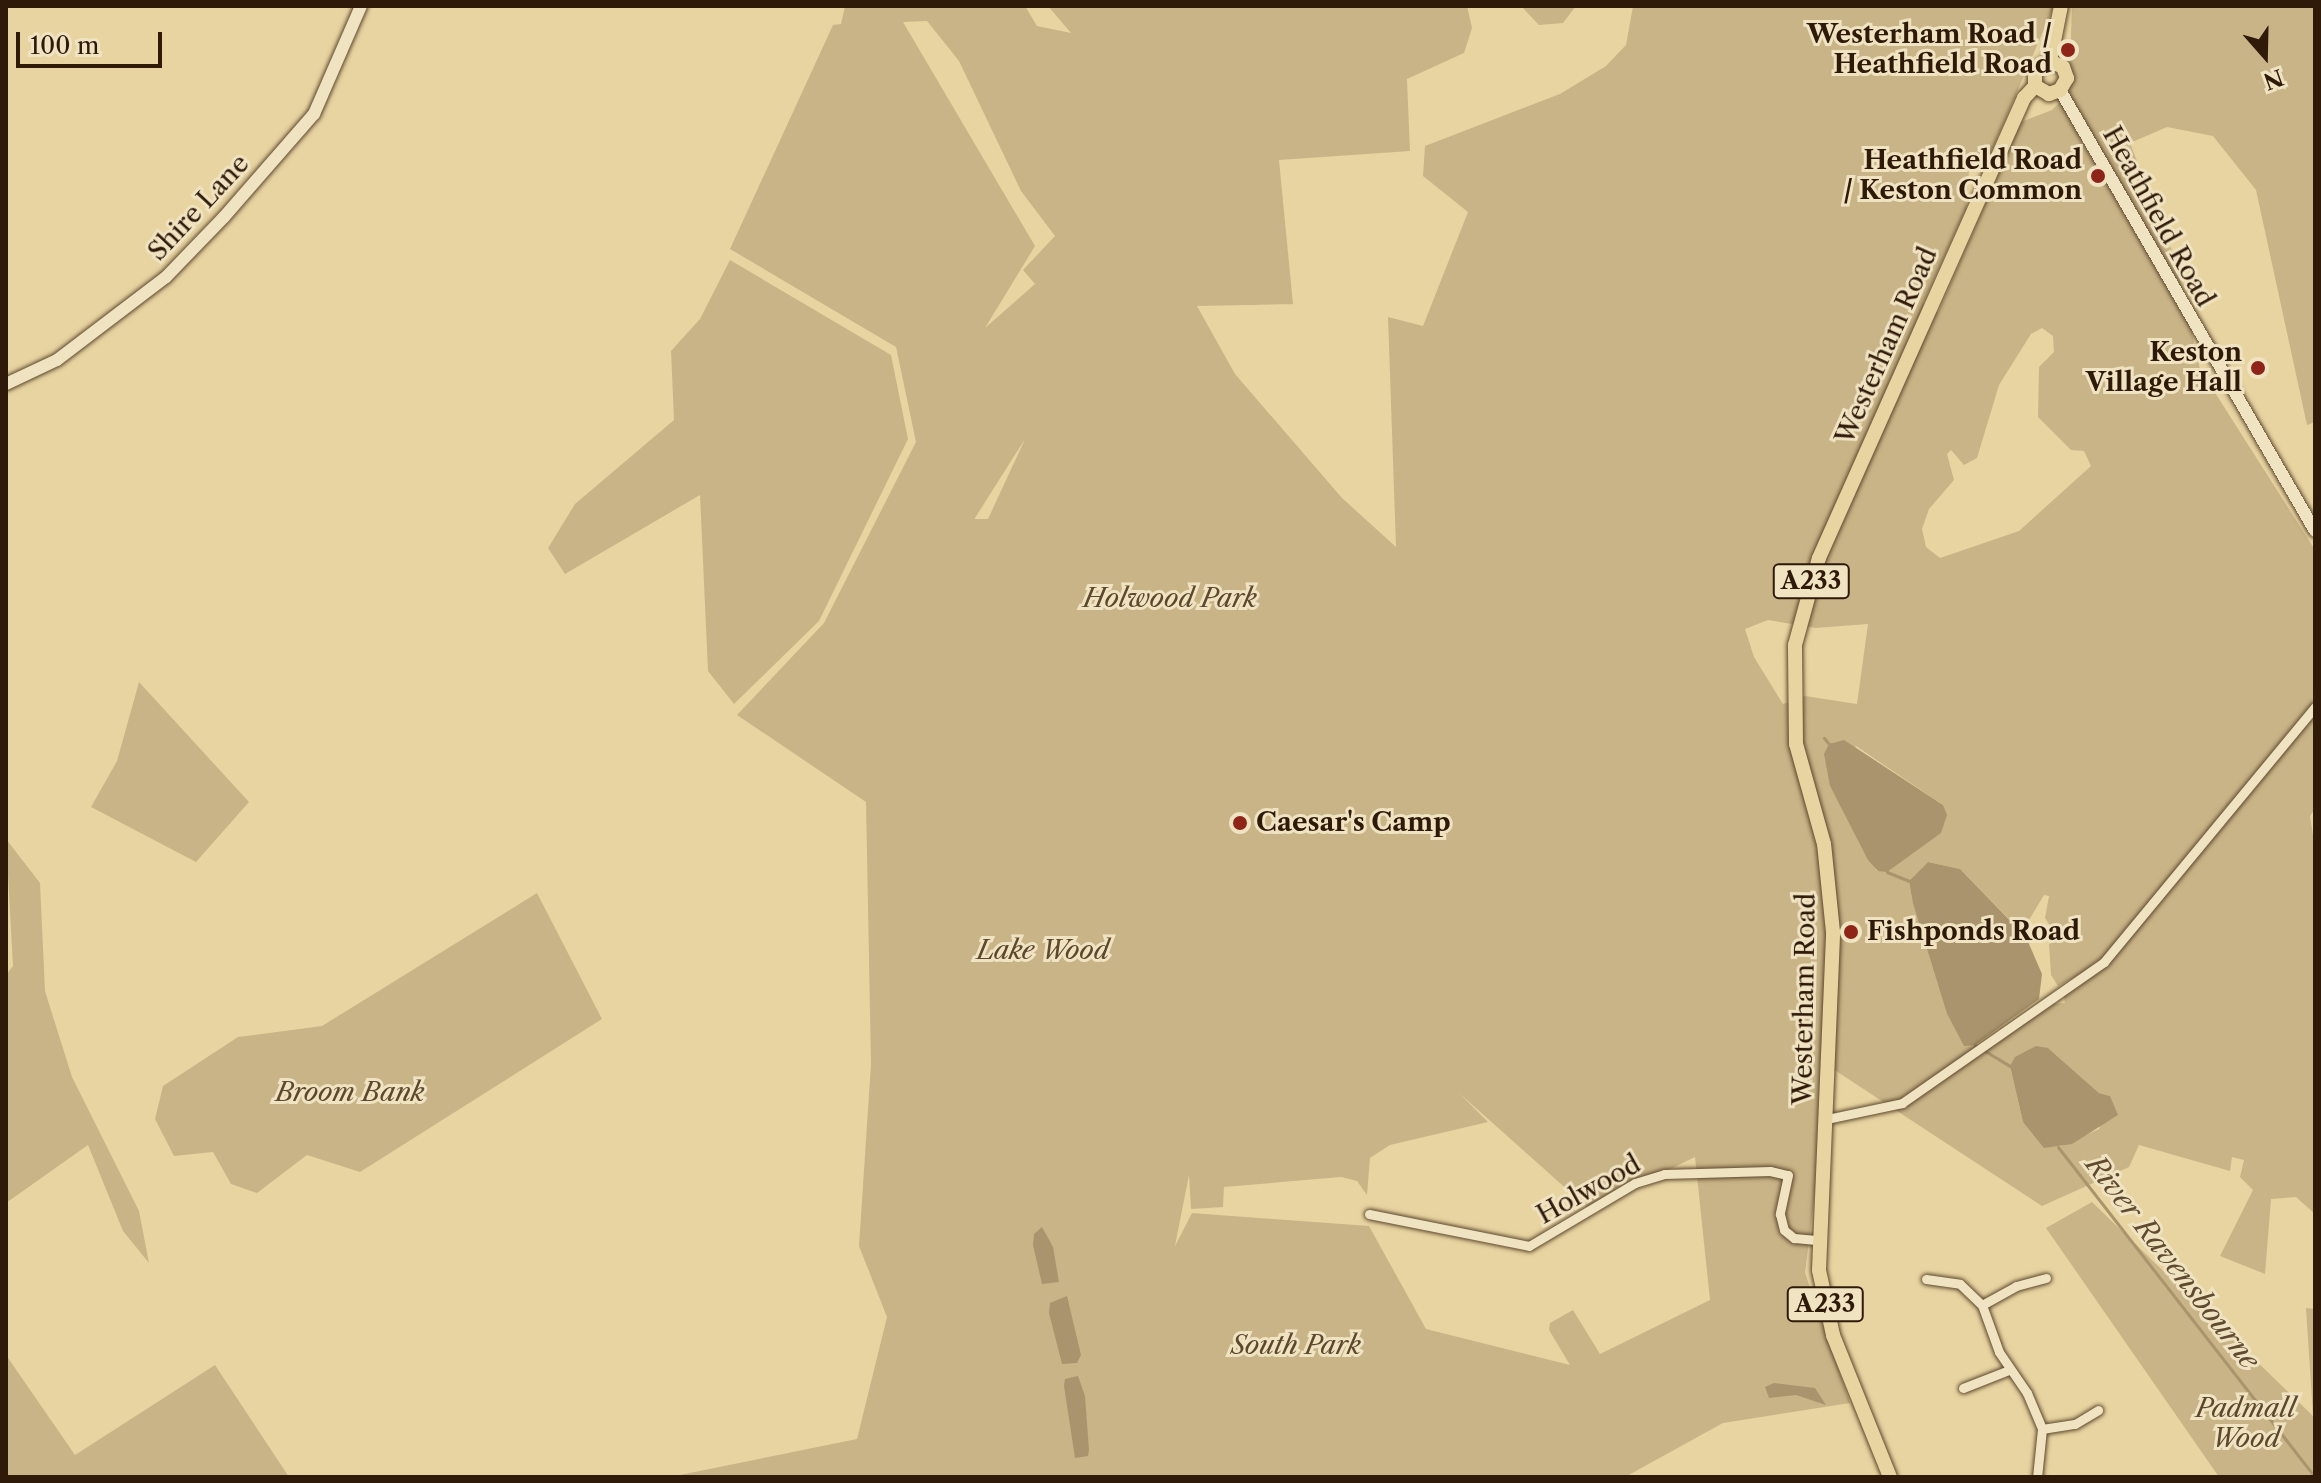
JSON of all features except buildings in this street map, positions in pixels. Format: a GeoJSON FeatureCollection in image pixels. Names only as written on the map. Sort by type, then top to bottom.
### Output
{"type":"FeatureCollection","features":[{"type":"Feature","properties":{"kind":"main road","name":"Westerham Road"},"geometry":{"type":"LineString","coordinates":[[1890,1477],[1833,1335],[1823,1299],[1819,1240],[1827,1119],[1830,876],[1794,730],[1792,678],[1800,616],[1873,435],[2024,98],[2035,86],[2035,70],[2050,61],[2061,6]]}},
{"type":"Feature","properties":{"kind":"main road"},"geometry":{"type":"LineString","coordinates":[[2035,86],[2049,94],[2060,90],[2066,72],[2050,61]]}},
{"type":"Feature","properties":{"kind":"street","name":"Shire Lane"},"geometry":{"type":"LineString","coordinates":[[6,384],[57,360],[166,277],[224,217],[314,114],[361,6]]}},
{"type":"Feature","properties":{"kind":"street","name":"Heathfield Road"},"geometry":{"type":"LineString","coordinates":[[2060,90],[2315,531]]}},
{"type":"Feature","properties":{"kind":"street"},"geometry":{"type":"LineString","coordinates":[[1827,1119],[1902,1103],[2104,962],[2315,707]]}},
{"type":"Feature","properties":{"kind":"street","name":"Holwood"},"geometry":{"type":"LineString","coordinates":[[1369,1214],[1529,1246],[1635,1183],[1664,1174],[1770,1171],[1788,1175],[1780,1214],[1784,1230],[1794,1238],[1819,1240]]}},
{"type":"Feature","properties":{"kind":"street"},"geometry":{"type":"LineString","coordinates":[[1982,1305],[2016,1286],[2046,1278]]}},
{"type":"Feature","properties":{"kind":"street"},"geometry":{"type":"LineString","coordinates":[[1926,1279],[1960,1284],[1982,1305],[2009,1370],[2042,1429],[2037,1477]]}},
{"type":"Feature","properties":{"kind":"street"},"geometry":{"type":"LineString","coordinates":[[1963,1388],[2009,1370]]}},
{"type":"Feature","properties":{"kind":"street"},"geometry":{"type":"LineString","coordinates":[[2042,1429],[2075,1424],[2098,1410]]}},
{"type":"Feature","properties":{"kind":"green space"},"geometry":{"type":"Polygon","coordinates":[[[845,6],[1025,6],[1037,26],[1071,33],[1048,6],[1467,6],[1472,28],[1464,53],[1407,79],[1410,151],[1279,160],[1293,304],[1197,306],[1235,374],[1342,498],[1396,547],[1388,317],[1423,326],[1468,212],[1423,176],[1425,146],[1560,94],[1606,66],[1626,45],[1633,6],[2054,6],[1984,168],[1969,170],[1966,208],[1923,303],[1938,313],[2021,122],[2052,110],[2069,93],[2072,6],[2315,6],[2315,422],[2307,425],[2256,190],[2213,136],[2167,127],[2130,143],[2176,261],[2200,369],[2315,550],[2315,809],[2310,816],[2315,848],[2315,1214],[2296,1197],[2271,1199],[2265,1274],[2220,1256],[2253,1190],[2240,1177],[2244,1160],[2232,1157],[2230,1171],[2139,1145],[2129,1167],[2042,1206],[1830,1067],[1805,1273],[1850,1403],[1723,1423],[1625,1477],[670,1477],[857,1439],[887,1317],[859,1246],[871,1064],[866,802],[737,715],[824,623],[916,442],[896,347],[730,249],[833,25],[841,24],[845,6]],[[927,21],[903,22],[1035,246],[985,328],[1035,284],[1023,270],[1055,236],[1021,191],[959,61],[927,21]],[[2042,328],[2031,334],[1999,385],[1977,458],[1964,465],[1951,450],[1947,454],[1954,480],[1929,509],[1922,529],[1926,547],[1940,558],[2019,531],[2091,466],[2084,451],[2071,450],[2038,417],[2039,367],[2054,352],[2053,336],[2042,328]],[[1025,439],[975,518],[988,519],[1025,439]],[[1768,620],[1745,629],[1754,657],[1783,704],[1805,696],[1857,704],[1868,624],[1816,628],[1768,620]],[[1856,746],[1830,786],[1877,871],[1941,833],[1943,805],[1856,746]],[[1928,862],[1909,881],[1913,904],[1947,1014],[1964,1045],[1975,1045],[1981,1053],[2049,1004],[2065,1003],[2063,993],[2084,972],[2058,986],[2051,975],[2049,944],[2059,939],[2045,918],[2049,896],[2044,895],[2029,920],[2017,927],[1960,869],[1928,862]],[[2048,1048],[2010,1066],[2023,1122],[2058,1147],[2099,1129],[2110,1096],[2099,1093],[2048,1048]],[[1459,1093],[1488,1122],[1390,1145],[1370,1158],[1367,1195],[1357,1181],[1341,1177],[1224,1187],[1223,1207],[1191,1209],[1189,1175],[1175,1246],[1192,1213],[1369,1226],[1426,1329],[1570,1365],[1549,1330],[1550,1323],[1573,1310],[1600,1354],[1710,1300],[1695,1157],[1589,1209],[1459,1093]]]}},
{"type":"Feature","properties":{"kind":"green space"},"geometry":{"type":"Polygon","coordinates":[[[1521,6],[1576,6],[1563,23],[1539,25],[1521,6]]]}},
{"type":"Feature","properties":{"kind":"green space"},"geometry":{"type":"Polygon","coordinates":[[[730,260],[891,355],[908,439],[819,621],[734,704],[708,671],[700,495],[565,574],[548,548],[575,504],[674,420],[671,351],[700,319],[730,260]]]}},
{"type":"Feature","properties":{"kind":"green space"},"geometry":{"type":"Polygon","coordinates":[[[139,682],[249,802],[196,862],[91,807],[117,761],[139,682]]]}},
{"type":"Feature","properties":{"kind":"green space"},"geometry":{"type":"Polygon","coordinates":[[[6,839],[40,883],[45,991],[72,1077],[139,1211],[149,1263],[123,1231],[88,1145],[6,1203],[6,975],[13,966],[6,839]]]}},
{"type":"Feature","properties":{"kind":"green space","name":"Broom Bank"},"geometry":{"type":"Polygon","coordinates":[[[537,893],[602,1019],[360,1172],[307,1155],[257,1193],[231,1184],[213,1152],[174,1156],[155,1119],[163,1086],[238,1037],[322,1026],[537,893]]]}},
{"type":"Feature","properties":{"kind":"green space","name":"Padmall Wood"},"geometry":{"type":"Polygon","coordinates":[[[2092,1202],[2313,1416],[2306,1308],[2315,1309],[2315,1477],[2219,1477],[2046,1228],[2092,1202]]]}},
{"type":"Feature","properties":{"kind":"green space"},"geometry":{"type":"Polygon","coordinates":[[[6,1355],[75,1455],[215,1365],[289,1477],[6,1477],[6,1355]]]}},
{"type":"Feature","properties":{"kind":"shaded area"},"geometry":{"type":"Polygon","coordinates":[[[1844,740],[1943,805],[1947,815],[1941,833],[1887,872],[1878,871],[1868,860],[1830,786],[1824,754],[1829,744],[1844,740]]]}},
{"type":"Feature","properties":{"kind":"shaded area"},"geometry":{"type":"Polygon","coordinates":[[[1928,862],[1960,869],[2026,937],[2042,974],[2039,999],[1975,1045],[1964,1046],[1947,1014],[1913,904],[1909,881],[1928,862]]]}},
{"type":"Feature","properties":{"kind":"shaded area"},"geometry":{"type":"Polygon","coordinates":[[[2036,1046],[2048,1048],[2099,1093],[2110,1096],[2118,1115],[2072,1144],[2044,1148],[2023,1122],[2010,1066],[2015,1057],[2036,1046]]]}},
{"type":"Feature","properties":{"kind":"shaded area"},"geometry":{"type":"Polygon","coordinates":[[[1042,1227],[1053,1247],[1059,1282],[1042,1284],[1033,1245],[1034,1234],[1042,1227]]]}},
{"type":"Feature","properties":{"kind":"shaded area"},"geometry":{"type":"Polygon","coordinates":[[[1067,1296],[1081,1355],[1077,1363],[1062,1364],[1049,1313],[1050,1303],[1067,1296]]]}},
{"type":"Feature","properties":{"kind":"shaded area"},"geometry":{"type":"Polygon","coordinates":[[[1078,1376],[1085,1396],[1089,1450],[1088,1456],[1075,1458],[1064,1386],[1065,1379],[1078,1376]]]}},
{"type":"Feature","properties":{"kind":"shaded area"},"geometry":{"type":"Polygon","coordinates":[[[1774,1383],[1815,1388],[1826,1405],[1796,1395],[1769,1398],[1765,1387],[1774,1383]]]}},
{"type":"Feature","properties":{"kind":"waterway"},"geometry":{"type":"LineString","coordinates":[[1824,738],[1829,744]]}},
{"type":"Feature","properties":{"kind":"waterway"},"geometry":{"type":"LineString","coordinates":[[1887,872],[1909,881]]}},
{"type":"Feature","properties":{"kind":"waterway"},"geometry":{"type":"LineString","coordinates":[[1975,1045],[2010,1066]]}},
{"type":"Feature","properties":{"kind":"waterway","name":"River Ravensbourne"},"geometry":{"type":"LineString","coordinates":[[2058,1147],[2315,1477]]}},
{"type":"Feature","properties":{"kind":"place","name":"Westerham Road / Heathfield Road"},"geometry":{"type":"Point","coordinates":[2068,50]}},
{"type":"Feature","properties":{"kind":"place","name":"Heathfield Road / Keston Common"},"geometry":{"type":"Point","coordinates":[2098,176]}},
{"type":"Feature","properties":{"kind":"place","name":"Keston Village Hall"},"geometry":{"type":"Point","coordinates":[2258,368]}},
{"type":"Feature","properties":{"kind":"place","name":"Caesar's Camp"},"geometry":{"type":"Point","coordinates":[1240,823]}},
{"type":"Feature","properties":{"kind":"place","name":"Fishponds Road"},"geometry":{"type":"Point","coordinates":[1851,932]}},
{"type":"Feature","properties":{"kind":"park label","name":"Holwood Park"},"geometry":{"type":"Point","coordinates":[1170,599]}},
{"type":"Feature","properties":{"kind":"park label","name":"Lake Wood"},"geometry":{"type":"Point","coordinates":[1043,951]}},
{"type":"Feature","properties":{"kind":"park label","name":"South Park"},"geometry":{"type":"Point","coordinates":[1296,1346]}}]}
